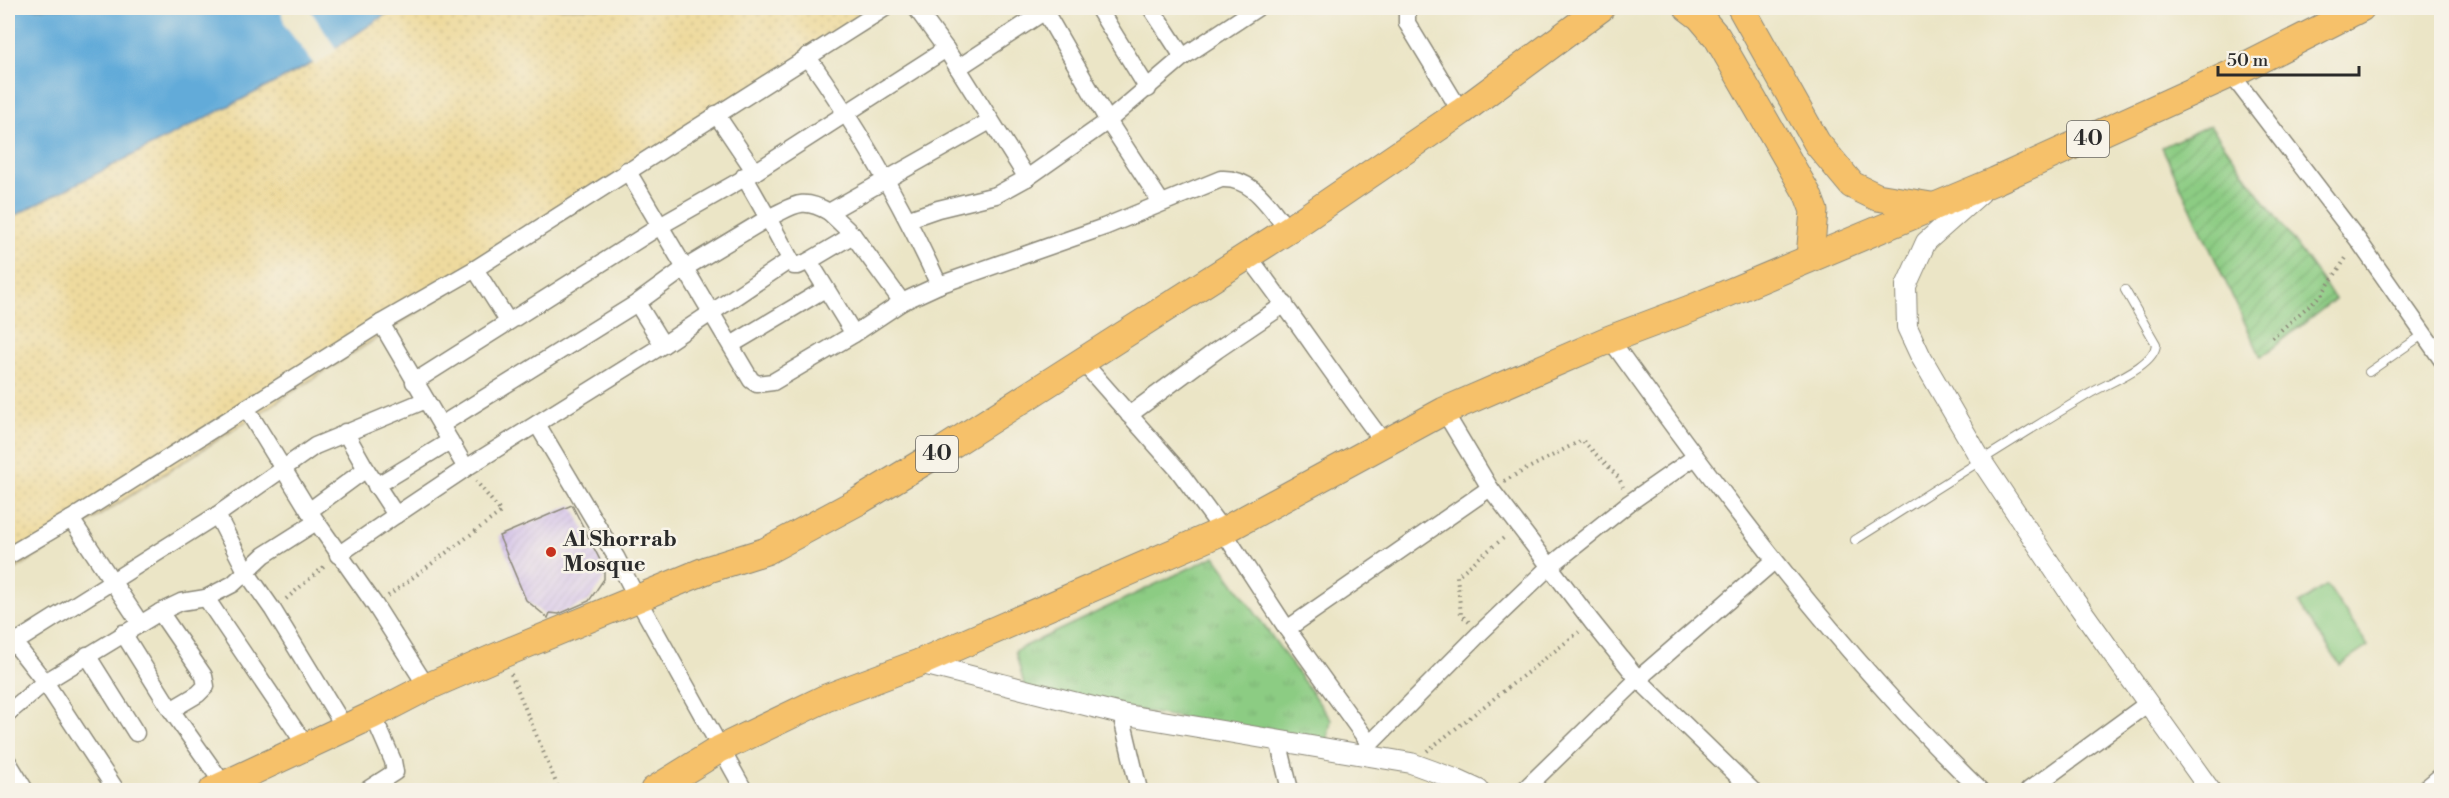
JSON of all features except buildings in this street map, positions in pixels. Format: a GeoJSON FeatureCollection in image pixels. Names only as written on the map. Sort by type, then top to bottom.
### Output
{"type":"FeatureCollection","features":[{"type":"Feature","properties":{"kind":"highway","name":"40"},"geometry":{"type":"LineString","coordinates":[[218,788],[427,687],[503,654],[709,569],[766,551],[888,484],[1288,230],[1461,112],[1601,8]]}},
{"type":"Feature","properties":{"kind":"highway"},"geometry":{"type":"LineString","coordinates":[[1688,8],[1700,17],[1717,37],[1808,195],[1814,211],[1810,257]]}},
{"type":"Feature","properties":{"kind":"highway"},"geometry":{"type":"LineString","coordinates":[[1741,8],[1817,143],[1852,185],[1877,197],[1931,206]]}},
{"type":"Feature","properties":{"kind":"highway","name":"40"},"geometry":{"type":"LineString","coordinates":[[654,790],[720,749],[826,698],[920,663],[1223,531],[1444,411],[1610,339],[1690,309],[1995,181],[2231,74],[2361,8]]}},
{"type":"Feature","properties":{"kind":"street"},"geometry":{"type":"LineString","coordinates":[[8,556],[71,519],[381,323],[475,269],[627,170],[885,8]]}},
{"type":"Feature","properties":{"kind":"street"},"geometry":{"type":"LineString","coordinates":[[916,8],[946,49],[1027,178]]}},
{"type":"Feature","properties":{"kind":"street"},"geometry":{"type":"LineString","coordinates":[[1098,8],[1148,89]]}},
{"type":"Feature","properties":{"kind":"street"},"geometry":{"type":"LineString","coordinates":[[1151,8],[1183,57]]}},
{"type":"Feature","properties":{"kind":"street"},"geometry":{"type":"LineString","coordinates":[[909,219],[938,209],[996,195],[1027,178],[1108,121],[1183,57],[1257,8]]}},
{"type":"Feature","properties":{"kind":"street"},"geometry":{"type":"LineString","coordinates":[[1407,8],[1405,15],[1407,23],[1461,112]]}},
{"type":"Feature","properties":{"kind":"street"},"geometry":{"type":"LineString","coordinates":[[958,68],[1044,9],[1108,121],[1161,202]]}},
{"type":"Feature","properties":{"kind":"street"},"geometry":{"type":"LineString","coordinates":[[414,382],[508,321],[660,226],[749,174],[946,49]]}},
{"type":"Feature","properties":{"kind":"street"},"geometry":{"type":"LineString","coordinates":[[807,56],[846,112],[887,179],[909,219],[939,285]]}},
{"type":"Feature","properties":{"kind":"street"},"geometry":{"type":"LineString","coordinates":[[2231,74],[2358,240],[2442,360]]}},
{"type":"Feature","properties":{"kind":"street"},"geometry":{"type":"LineString","coordinates":[[716,114],[749,174],[768,219],[795,267],[853,235]]}},
{"type":"Feature","properties":{"kind":"street"},"geometry":{"type":"LineString","coordinates":[[829,212],[990,121]]}},
{"type":"Feature","properties":{"kind":"street"},"geometry":{"type":"LineString","coordinates":[[627,170],[752,380],[757,384],[773,382],[854,334],[902,302],[939,285],[1095,230],[1221,179],[1235,178],[1246,183],[1288,230]]}},
{"type":"Feature","properties":{"kind":"street"},"geometry":{"type":"LineString","coordinates":[[1995,181],[1926,242],[1906,286],[1907,327],[1982,460],[2148,704],[2210,790]]}},
{"type":"Feature","properties":{"kind":"street"},"geometry":{"type":"LineString","coordinates":[[441,425],[637,303],[685,268],[768,219],[806,202],[829,212],[853,235],[902,302]]}},
{"type":"Feature","properties":{"kind":"street"},"geometry":{"type":"LineString","coordinates":[[1248,256],[1385,444]]}},
{"type":"Feature","properties":{"kind":"street"},"geometry":{"type":"LineString","coordinates":[[338,555],[466,468],[663,345],[790,260]]}},
{"type":"Feature","properties":{"kind":"street"},"geometry":{"type":"LineString","coordinates":[[809,261],[854,334]]}},
{"type":"Feature","properties":{"kind":"street"},"geometry":{"type":"LineString","coordinates":[[475,269],[508,321]]}},
{"type":"Feature","properties":{"kind":"street"},"geometry":{"type":"LineString","coordinates":[[731,345],[825,288]]}},
{"type":"Feature","properties":{"kind":"street"},"geometry":{"type":"LineString","coordinates":[[637,303],[663,345]]}},
{"type":"Feature","properties":{"kind":"street"},"geometry":{"type":"LineString","coordinates":[[1129,415],[1217,350],[1285,304]]}},
{"type":"Feature","properties":{"kind":"street"},"geometry":{"type":"LineString","coordinates":[[381,323],[466,468]]}},
{"type":"Feature","properties":{"kind":"street"},"geometry":{"type":"LineString","coordinates":[[1610,339],[1774,561],[1894,701],[1980,790]]}},
{"type":"Feature","properties":{"kind":"street"},"geometry":{"type":"LineString","coordinates":[[1081,360],[1178,470],[1223,531],[1365,748]]}},
{"type":"Feature","properties":{"kind":"street"},"geometry":{"type":"LineString","coordinates":[[116,790],[45,682],[9,641],[217,515],[315,446],[426,400]]}},
{"type":"Feature","properties":{"kind":"street"},"geometry":{"type":"LineString","coordinates":[[246,408],[312,516],[375,606],[427,687]]}},
{"type":"Feature","properties":{"kind":"street"},"geometry":{"type":"LineString","coordinates":[[1444,411],[1490,488],[1517,527],[1638,679],[1752,790]]}},
{"type":"Feature","properties":{"kind":"street"},"geometry":{"type":"LineString","coordinates":[[537,424],[616,557],[744,790]]}},
{"type":"Feature","properties":{"kind":"street"},"geometry":{"type":"LineString","coordinates":[[345,432],[376,486],[396,515]]}},
{"type":"Feature","properties":{"kind":"street"},"geometry":{"type":"LineString","coordinates":[[376,486],[450,441]]}},
{"type":"Feature","properties":{"kind":"street"},"geometry":{"type":"LineString","coordinates":[[1365,748],[1550,567],[1629,503],[1695,457]]}},
{"type":"Feature","properties":{"kind":"street"},"geometry":{"type":"LineString","coordinates":[[8,713],[45,682],[140,623],[181,602],[206,598],[233,584],[366,469]]}},
{"type":"Feature","properties":{"kind":"street"},"geometry":{"type":"LineString","coordinates":[[1287,629],[1490,488]]}},
{"type":"Feature","properties":{"kind":"street"},"geometry":{"type":"LineString","coordinates":[[217,515],[247,573],[273,610],[345,728]]}},
{"type":"Feature","properties":{"kind":"street"},"geometry":{"type":"LineString","coordinates":[[71,519],[140,623]]}},
{"type":"Feature","properties":{"kind":"street"},"geometry":{"type":"LineString","coordinates":[[1524,790],[1638,679],[1774,561]]}},
{"type":"Feature","properties":{"kind":"street"},"geometry":{"type":"LineString","coordinates":[[206,598],[306,746]]}},
{"type":"Feature","properties":{"kind":"street"},"geometry":{"type":"LineString","coordinates":[[160,612],[206,682],[206,686],[198,694],[171,710]]}},
{"type":"Feature","properties":{"kind":"street"},"geometry":{"type":"LineString","coordinates":[[123,633],[218,788]]}},
{"type":"Feature","properties":{"kind":"street"},"geometry":{"type":"LineString","coordinates":[[87,655],[136,733]]}},
{"type":"Feature","properties":{"kind":"street"},"geometry":{"type":"LineString","coordinates":[[920,663],[1121,714],[1278,740],[1365,748],[1455,779],[1479,790]]}},
{"type":"Feature","properties":{"kind":"street"},"geometry":{"type":"LineString","coordinates":[[2029,790],[2148,704]]}},
{"type":"Feature","properties":{"kind":"street"},"geometry":{"type":"LineString","coordinates":[[1121,714],[1139,790]]}},
{"type":"Feature","properties":{"kind":"street"},"geometry":{"type":"LineString","coordinates":[[367,790],[395,772],[393,760],[373,715]]}},
{"type":"Feature","properties":{"kind":"street"},"geometry":{"type":"LineString","coordinates":[[1278,740],[1290,790]]}},
{"type":"Feature","properties":{"kind":"street"},"geometry":{"type":"LineString","coordinates":[[8,762],[25,790]]}},
{"type":"Feature","properties":{"kind":"street"},"geometry":{"type":"LineString","coordinates":[[2424,790],[2442,775]]}},
{"type":"Feature","properties":{"kind":"lane"},"geometry":{"type":"LineString","coordinates":[[1855,540],[2090,393],[2149,360],[2156,352],[2156,344],[2125,290]]}},
{"type":"Feature","properties":{"kind":"lane"},"geometry":{"type":"LineString","coordinates":[[2369,372],[2424,334]]}},
{"type":"Feature","properties":{"kind":"path"},"geometry":{"type":"LineString","coordinates":[[2272,338],[2322,294],[2358,240]]}},
{"type":"Feature","properties":{"kind":"path"},"geometry":{"type":"LineString","coordinates":[[1490,488],[1582,440],[1619,478],[1629,503]]}},
{"type":"Feature","properties":{"kind":"path"},"geometry":{"type":"LineString","coordinates":[[375,606],[501,512],[466,468]]}},
{"type":"Feature","properties":{"kind":"path"},"geometry":{"type":"LineString","coordinates":[[1480,633],[1461,615],[1457,576],[1517,527]]}},
{"type":"Feature","properties":{"kind":"path"},"geometry":{"type":"LineString","coordinates":[[273,610],[338,555]]}},
{"type":"Feature","properties":{"kind":"path"},"geometry":{"type":"LineString","coordinates":[[1411,763],[1592,622]]}},
{"type":"Feature","properties":{"kind":"path"},"geometry":{"type":"LineString","coordinates":[[503,654],[559,790]]}},
{"type":"Feature","properties":{"kind":"green space"},"geometry":{"type":"Polygon","coordinates":[[[2210,125],[2335,299],[2261,357],[2162,147],[2210,125]]]}},
{"type":"Feature","properties":{"kind":"green space"},"geometry":{"type":"Polygon","coordinates":[[[1215,556],[1331,720],[1327,743],[1026,691],[1015,651],[1215,556]]]}},
{"type":"Feature","properties":{"kind":"green space"},"geometry":{"type":"Polygon","coordinates":[[[2327,585],[2368,646],[2340,665],[2299,604],[2327,585]]]}},
{"type":"Feature","properties":{"kind":"sand"},"geometry":{"type":"Polygon","coordinates":[[[30,8],[892,8],[8,574],[8,20],[30,8]]]}},
{"type":"Feature","properties":{"kind":"water"},"geometry":{"type":"Polygon","coordinates":[[[8,8],[395,8],[313,63],[8,219],[8,8]]]}},
{"type":"Feature","properties":{"kind":"pier"},"geometry":{"type":"Polygon","coordinates":[[[280,8],[309,8],[337,50],[315,66],[285,26],[280,8]]]}},
{"type":"Feature","properties":{"kind":"place","name":"Al Shorrab Mosque"},"geometry":{"type":"Point","coordinates":[551,552]}}]}
